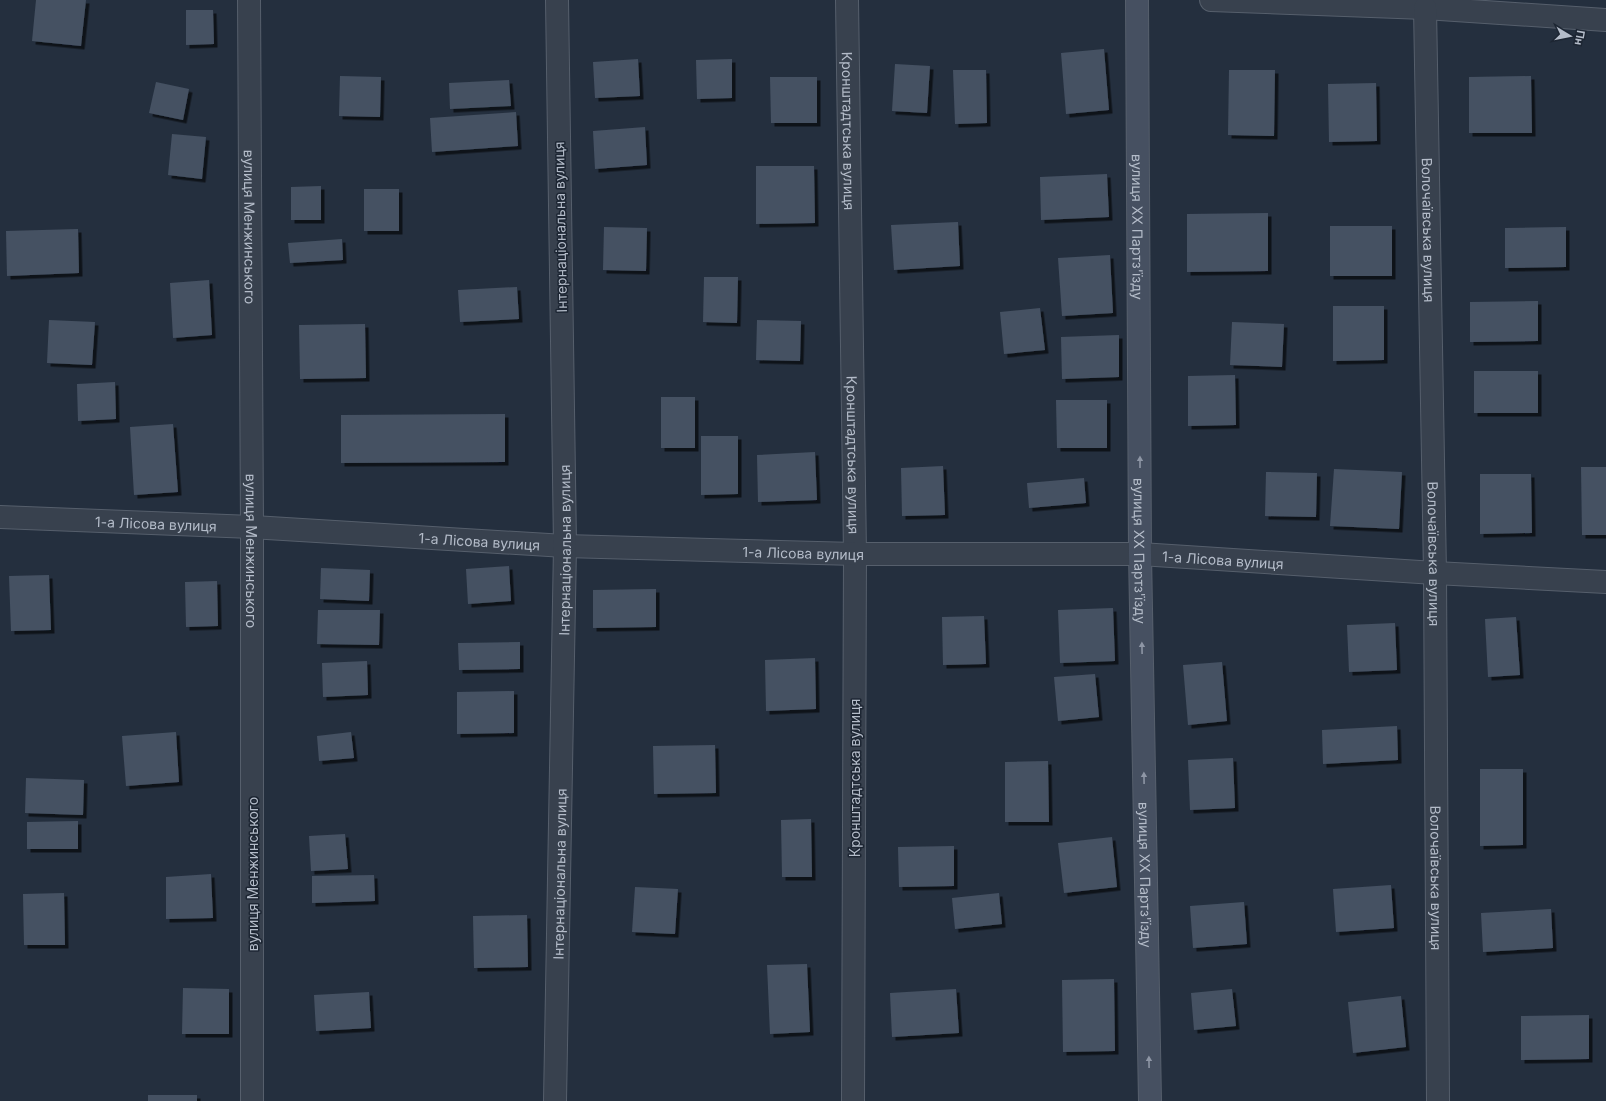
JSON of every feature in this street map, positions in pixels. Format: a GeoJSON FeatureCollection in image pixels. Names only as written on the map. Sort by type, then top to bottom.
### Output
{"type":"FeatureCollection","features":[{"type":"Feature","properties":{"kind":"street","name":"вулиця Менжинського"},"geometry":{"type":"LineString","coordinates":[[249,0],[252,527],[252,1101]]}},
{"type":"Feature","properties":{"kind":"street","name":"Інтернаціональна вулиця"},"geometry":{"type":"LineString","coordinates":[[555,1101],[565,546],[557,0]]}},
{"type":"Feature","properties":{"kind":"street","name":"Кронштадтська вулиця"},"geometry":{"type":"LineString","coordinates":[[847,0],[855,554],[854,1101]]}},
{"type":"Feature","properties":{"kind":"street","name":"вулиця XX Партз'їзду"},"geometry":{"type":"LineString","coordinates":[[1137,0],[1140,554],[1150,1101]]}},
{"type":"Feature","properties":{"kind":"street"},"geometry":{"type":"LineString","coordinates":[[1211,0],[1425,8],[1606,20]]}},
{"type":"Feature","properties":{"kind":"street","name":"Волочаївська вулиця"},"geometry":{"type":"LineString","coordinates":[[1425,8],[1435,573],[1438,1101]]}},
{"type":"Feature","properties":{"kind":"street","name":"1-а Лісова вулиця"},"geometry":{"type":"LineString","coordinates":[[0,517],[252,527],[565,546],[855,554],[1140,554],[1435,573],[1606,582]]}},
{"type":"Feature","properties":{"kind":"building"},"geometry":{"type":"Polygon","coordinates":[[[36,0],[86,0],[81,46],[32,41],[36,0]]]}},
{"type":"Feature","properties":{"kind":"building"},"geometry":{"type":"Polygon","coordinates":[[[186,10],[213,10],[214,44],[186,45],[186,10]]]}},
{"type":"Feature","properties":{"kind":"building"},"geometry":{"type":"Polygon","coordinates":[[[1104,49],[1109,110],[1066,114],[1061,53],[1104,49]]]}},
{"type":"Feature","properties":{"kind":"building"},"geometry":{"type":"Polygon","coordinates":[[[638,59],[640,96],[595,98],[593,62],[638,59]]]}},
{"type":"Feature","properties":{"kind":"building"},"geometry":{"type":"Polygon","coordinates":[[[732,59],[732,98],[697,99],[696,60],[732,59]]]}},
{"type":"Feature","properties":{"kind":"building"},"geometry":{"type":"Polygon","coordinates":[[[895,64],[930,66],[927,113],[892,111],[895,64]]]}},
{"type":"Feature","properties":{"kind":"building"},"geometry":{"type":"Polygon","coordinates":[[[953,70],[986,70],[987,123],[955,124],[953,70]]]}},
{"type":"Feature","properties":{"kind":"building"},"geometry":{"type":"Polygon","coordinates":[[[1229,70],[1275,70],[1274,136],[1228,135],[1229,70]]]}},
{"type":"Feature","properties":{"kind":"building"},"geometry":{"type":"Polygon","coordinates":[[[340,76],[381,77],[380,117],[339,116],[340,76]]]}},
{"type":"Feature","properties":{"kind":"building"},"geometry":{"type":"Polygon","coordinates":[[[1531,76],[1532,133],[1469,133],[1469,77],[1531,76]]]}},
{"type":"Feature","properties":{"kind":"building"},"geometry":{"type":"Polygon","coordinates":[[[770,77],[817,77],[817,123],[771,123],[770,77]]]}},
{"type":"Feature","properties":{"kind":"building"},"geometry":{"type":"Polygon","coordinates":[[[509,80],[511,106],[450,109],[449,83],[509,80]]]}},
{"type":"Feature","properties":{"kind":"building"},"geometry":{"type":"Polygon","coordinates":[[[156,82],[189,89],[183,120],[149,113],[156,82]]]}},
{"type":"Feature","properties":{"kind":"building"},"geometry":{"type":"Polygon","coordinates":[[[1376,83],[1377,141],[1329,142],[1328,84],[1376,83]]]}},
{"type":"Feature","properties":{"kind":"building"},"geometry":{"type":"Polygon","coordinates":[[[516,112],[518,146],[432,152],[430,118],[516,112]]]}},
{"type":"Feature","properties":{"kind":"building"},"geometry":{"type":"Polygon","coordinates":[[[645,127],[647,165],[595,169],[593,131],[645,127]]]}},
{"type":"Feature","properties":{"kind":"building"},"geometry":{"type":"Polygon","coordinates":[[[172,134],[206,137],[202,179],[168,175],[172,134]]]}},
{"type":"Feature","properties":{"kind":"building"},"geometry":{"type":"Polygon","coordinates":[[[756,166],[814,166],[815,223],[756,224],[756,166]]]}},
{"type":"Feature","properties":{"kind":"building"},"geometry":{"type":"Polygon","coordinates":[[[1107,174],[1109,217],[1041,220],[1040,177],[1107,174]]]}},
{"type":"Feature","properties":{"kind":"building"},"geometry":{"type":"Polygon","coordinates":[[[321,186],[321,220],[291,220],[291,187],[321,186]]]}},
{"type":"Feature","properties":{"kind":"building"},"geometry":{"type":"Polygon","coordinates":[[[364,189],[399,189],[399,231],[364,231],[364,189]]]}},
{"type":"Feature","properties":{"kind":"building"},"geometry":{"type":"Polygon","coordinates":[[[1268,213],[1268,271],[1187,272],[1187,214],[1268,213]]]}},
{"type":"Feature","properties":{"kind":"building"},"geometry":{"type":"Polygon","coordinates":[[[958,222],[960,266],[894,270],[891,225],[958,222]]]}},
{"type":"Feature","properties":{"kind":"building"},"geometry":{"type":"Polygon","coordinates":[[[1330,226],[1392,226],[1392,276],[1330,276],[1330,226]]]}},
{"type":"Feature","properties":{"kind":"building"},"geometry":{"type":"Polygon","coordinates":[[[604,227],[647,228],[646,271],[603,270],[604,227]]]}},
{"type":"Feature","properties":{"kind":"building"},"geometry":{"type":"Polygon","coordinates":[[[1566,227],[1566,267],[1505,268],[1505,228],[1566,227]]]}},
{"type":"Feature","properties":{"kind":"building"},"geometry":{"type":"Polygon","coordinates":[[[78,229],[79,273],[7,276],[6,231],[78,229]]]}},
{"type":"Feature","properties":{"kind":"building"},"geometry":{"type":"Polygon","coordinates":[[[342,239],[343,260],[290,263],[288,243],[342,239]]]}},
{"type":"Feature","properties":{"kind":"building"},"geometry":{"type":"Polygon","coordinates":[[[1110,255],[1113,313],[1062,316],[1058,258],[1110,255]]]}},
{"type":"Feature","properties":{"kind":"building"},"geometry":{"type":"Polygon","coordinates":[[[704,277],[738,277],[737,323],[703,322],[704,277]]]}},
{"type":"Feature","properties":{"kind":"building"},"geometry":{"type":"Polygon","coordinates":[[[209,280],[212,335],[173,338],[170,283],[209,280]]]}},
{"type":"Feature","properties":{"kind":"building"},"geometry":{"type":"Polygon","coordinates":[[[517,287],[519,319],[460,322],[458,290],[517,287]]]}},
{"type":"Feature","properties":{"kind":"building"},"geometry":{"type":"Polygon","coordinates":[[[1538,301],[1538,341],[1470,342],[1470,302],[1538,301]]]}},
{"type":"Feature","properties":{"kind":"building"},"geometry":{"type":"Polygon","coordinates":[[[1333,306],[1384,306],[1384,360],[1333,361],[1333,306]]]}},
{"type":"Feature","properties":{"kind":"building"},"geometry":{"type":"Polygon","coordinates":[[[1040,308],[1045,350],[1004,354],[1000,312],[1040,308]]]}},
{"type":"Feature","properties":{"kind":"building"},"geometry":{"type":"Polygon","coordinates":[[[49,320],[95,322],[92,365],[47,363],[49,320]]]}},
{"type":"Feature","properties":{"kind":"building"},"geometry":{"type":"Polygon","coordinates":[[[757,320],[801,321],[800,361],[756,360],[757,320]]]}},
{"type":"Feature","properties":{"kind":"building"},"geometry":{"type":"Polygon","coordinates":[[[1232,322],[1284,324],[1282,367],[1230,365],[1232,322]]]}},
{"type":"Feature","properties":{"kind":"building"},"geometry":{"type":"Polygon","coordinates":[[[365,324],[366,378],[300,379],[299,325],[365,324]]]}},
{"type":"Feature","properties":{"kind":"building"},"geometry":{"type":"Polygon","coordinates":[[[1119,335],[1119,377],[1062,379],[1061,337],[1119,335]]]}},
{"type":"Feature","properties":{"kind":"building"},"geometry":{"type":"Polygon","coordinates":[[[1474,371],[1538,371],[1538,413],[1474,413],[1474,371]]]}},
{"type":"Feature","properties":{"kind":"building"},"geometry":{"type":"Polygon","coordinates":[[[1235,375],[1236,425],[1188,426],[1188,376],[1235,375]]]}},
{"type":"Feature","properties":{"kind":"building"},"geometry":{"type":"Polygon","coordinates":[[[115,382],[116,419],[78,421],[77,384],[115,382]]]}},
{"type":"Feature","properties":{"kind":"building"},"geometry":{"type":"Polygon","coordinates":[[[661,397],[695,397],[695,448],[661,448],[661,397]]]}},
{"type":"Feature","properties":{"kind":"building"},"geometry":{"type":"Polygon","coordinates":[[[1056,400],[1107,400],[1107,448],[1057,448],[1056,400]]]}},
{"type":"Feature","properties":{"kind":"building"},"geometry":{"type":"Polygon","coordinates":[[[505,414],[505,462],[341,463],[341,415],[505,414]]]}},
{"type":"Feature","properties":{"kind":"building"},"geometry":{"type":"Polygon","coordinates":[[[173,424],[178,492],[134,495],[130,427],[173,424]]]}},
{"type":"Feature","properties":{"kind":"building"},"geometry":{"type":"Polygon","coordinates":[[[701,436],[738,436],[738,494],[701,495],[701,436]]]}},
{"type":"Feature","properties":{"kind":"building"},"geometry":{"type":"Polygon","coordinates":[[[815,452],[817,500],[758,502],[757,455],[815,452]]]}},
{"type":"Feature","properties":{"kind":"building"},"geometry":{"type":"Polygon","coordinates":[[[943,466],[945,515],[902,516],[901,468],[943,466]]]}},
{"type":"Feature","properties":{"kind":"building"},"geometry":{"type":"Polygon","coordinates":[[[1581,467],[1606,467],[1606,535],[1582,535],[1581,467]]]}},
{"type":"Feature","properties":{"kind":"building"},"geometry":{"type":"Polygon","coordinates":[[[1334,469],[1402,472],[1399,529],[1330,526],[1334,469]]]}},
{"type":"Feature","properties":{"kind":"building"},"geometry":{"type":"Polygon","coordinates":[[[1266,472],[1317,473],[1316,517],[1265,516],[1266,472]]]}},
{"type":"Feature","properties":{"kind":"building"},"geometry":{"type":"Polygon","coordinates":[[[1480,474],[1531,474],[1532,533],[1480,534],[1480,474]]]}},
{"type":"Feature","properties":{"kind":"building"},"geometry":{"type":"Polygon","coordinates":[[[1084,478],[1086,503],[1029,508],[1027,483],[1084,478]]]}},
{"type":"Feature","properties":{"kind":"building"},"geometry":{"type":"Polygon","coordinates":[[[509,566],[511,601],[468,604],[466,569],[509,566]]]}},
{"type":"Feature","properties":{"kind":"building"},"geometry":{"type":"Polygon","coordinates":[[[321,568],[370,570],[369,601],[320,599],[321,568]]]}},
{"type":"Feature","properties":{"kind":"building"},"geometry":{"type":"Polygon","coordinates":[[[49,575],[51,630],[11,631],[9,576],[49,575]]]}},
{"type":"Feature","properties":{"kind":"building"},"geometry":{"type":"Polygon","coordinates":[[[217,581],[218,626],[186,627],[185,582],[217,581]]]}},
{"type":"Feature","properties":{"kind":"building"},"geometry":{"type":"Polygon","coordinates":[[[656,589],[656,627],[593,628],[593,590],[656,589]]]}},
{"type":"Feature","properties":{"kind":"building"},"geometry":{"type":"Polygon","coordinates":[[[1113,608],[1115,661],[1060,663],[1058,610],[1113,608]]]}},
{"type":"Feature","properties":{"kind":"building"},"geometry":{"type":"Polygon","coordinates":[[[318,610],[380,610],[379,645],[317,644],[318,610]]]}},
{"type":"Feature","properties":{"kind":"building"},"geometry":{"type":"Polygon","coordinates":[[[984,616],[986,664],[943,665],[942,617],[984,616]]]}},
{"type":"Feature","properties":{"kind":"building"},"geometry":{"type":"Polygon","coordinates":[[[1516,617],[1520,675],[1488,677],[1485,619],[1516,617]]]}},
{"type":"Feature","properties":{"kind":"building"},"geometry":{"type":"Polygon","coordinates":[[[1395,623],[1397,670],[1349,672],[1347,625],[1395,623]]]}},
{"type":"Feature","properties":{"kind":"building"},"geometry":{"type":"Polygon","coordinates":[[[520,642],[520,669],[459,670],[458,643],[520,642]]]}},
{"type":"Feature","properties":{"kind":"building"},"geometry":{"type":"Polygon","coordinates":[[[815,658],[816,709],[766,711],[765,660],[815,658]]]}},
{"type":"Feature","properties":{"kind":"building"},"geometry":{"type":"Polygon","coordinates":[[[367,661],[368,695],[323,697],[322,663],[367,661]]]}},
{"type":"Feature","properties":{"kind":"building"},"geometry":{"type":"Polygon","coordinates":[[[1222,662],[1227,721],[1188,725],[1183,665],[1222,662]]]}},
{"type":"Feature","properties":{"kind":"building"},"geometry":{"type":"Polygon","coordinates":[[[1095,674],[1099,717],[1058,721],[1054,677],[1095,674]]]}},
{"type":"Feature","properties":{"kind":"building"},"geometry":{"type":"Polygon","coordinates":[[[514,691],[514,733],[457,734],[457,692],[514,691]]]}},
{"type":"Feature","properties":{"kind":"building"},"geometry":{"type":"Polygon","coordinates":[[[1397,726],[1398,760],[1323,764],[1322,730],[1397,726]]]}},
{"type":"Feature","properties":{"kind":"building"},"geometry":{"type":"Polygon","coordinates":[[[176,732],[179,782],[126,786],[122,736],[176,732]]]}},
{"type":"Feature","properties":{"kind":"building"},"geometry":{"type":"Polygon","coordinates":[[[351,732],[354,758],[319,761],[317,736],[351,732]]]}},
{"type":"Feature","properties":{"kind":"building"},"geometry":{"type":"Polygon","coordinates":[[[715,745],[716,793],[654,794],[653,746],[715,745]]]}},
{"type":"Feature","properties":{"kind":"building"},"geometry":{"type":"Polygon","coordinates":[[[1233,758],[1235,808],[1190,810],[1188,760],[1233,758]]]}},
{"type":"Feature","properties":{"kind":"building"},"geometry":{"type":"Polygon","coordinates":[[[1048,761],[1049,822],[1005,822],[1005,762],[1048,761]]]}},
{"type":"Feature","properties":{"kind":"building"},"geometry":{"type":"Polygon","coordinates":[[[1480,769],[1523,769],[1523,845],[1480,846],[1480,769]]]}},
{"type":"Feature","properties":{"kind":"building"},"geometry":{"type":"Polygon","coordinates":[[[26,778],[84,780],[83,815],[25,813],[26,778]]]}},
{"type":"Feature","properties":{"kind":"building"},"geometry":{"type":"Polygon","coordinates":[[[811,819],[812,877],[782,877],[781,820],[811,819]]]}},
{"type":"Feature","properties":{"kind":"building"},"geometry":{"type":"Polygon","coordinates":[[[78,821],[78,849],[27,849],[27,822],[78,821]]]}},
{"type":"Feature","properties":{"kind":"building"},"geometry":{"type":"Polygon","coordinates":[[[345,834],[348,869],[311,871],[309,836],[345,834]]]}},
{"type":"Feature","properties":{"kind":"building"},"geometry":{"type":"Polygon","coordinates":[[[1112,837],[1117,887],[1064,893],[1058,843],[1112,837]]]}},
{"type":"Feature","properties":{"kind":"building"},"geometry":{"type":"Polygon","coordinates":[[[954,846],[954,886],[899,887],[898,847],[954,846]]]}},
{"type":"Feature","properties":{"kind":"building"},"geometry":{"type":"Polygon","coordinates":[[[211,874],[213,918],[166,919],[166,877],[211,874]]]}},
{"type":"Feature","properties":{"kind":"building"},"geometry":{"type":"Polygon","coordinates":[[[374,875],[375,901],[312,903],[312,876],[374,875]]]}},
{"type":"Feature","properties":{"kind":"building"},"geometry":{"type":"Polygon","coordinates":[[[1391,885],[1394,928],[1336,932],[1333,889],[1391,885]]]}},
{"type":"Feature","properties":{"kind":"building"},"geometry":{"type":"Polygon","coordinates":[[[635,887],[678,889],[675,934],[632,932],[635,887]]]}},
{"type":"Feature","properties":{"kind":"building"},"geometry":{"type":"Polygon","coordinates":[[[64,893],[65,945],[24,945],[23,894],[64,893]]]}},
{"type":"Feature","properties":{"kind":"building"},"geometry":{"type":"Polygon","coordinates":[[[999,893],[1002,924],[955,929],[952,898],[999,893]]]}},
{"type":"Feature","properties":{"kind":"building"},"geometry":{"type":"Polygon","coordinates":[[[1244,902],[1247,944],[1193,948],[1190,906],[1244,902]]]}},
{"type":"Feature","properties":{"kind":"building"},"geometry":{"type":"Polygon","coordinates":[[[1551,909],[1553,948],[1483,952],[1481,913],[1551,909]]]}},
{"type":"Feature","properties":{"kind":"building"},"geometry":{"type":"Polygon","coordinates":[[[527,915],[528,967],[474,968],[473,916],[527,915]]]}},
{"type":"Feature","properties":{"kind":"building"},"geometry":{"type":"Polygon","coordinates":[[[807,964],[810,1032],[770,1034],[767,965],[807,964]]]}},
{"type":"Feature","properties":{"kind":"building"},"geometry":{"type":"Polygon","coordinates":[[[1114,979],[1115,1051],[1063,1052],[1062,980],[1114,979]]]}},
{"type":"Feature","properties":{"kind":"building"},"geometry":{"type":"Polygon","coordinates":[[[183,988],[229,989],[229,1034],[182,1034],[183,988]]]}},
{"type":"Feature","properties":{"kind":"building"},"geometry":{"type":"Polygon","coordinates":[[[956,989],[959,1033],[892,1037],[890,993],[956,989]]]}},
{"type":"Feature","properties":{"kind":"building"},"geometry":{"type":"Polygon","coordinates":[[[1232,989],[1236,1026],[1194,1030],[1191,993],[1232,989]]]}},
{"type":"Feature","properties":{"kind":"building"},"geometry":{"type":"Polygon","coordinates":[[[369,992],[371,1028],[316,1031],[314,995],[369,992]]]}},
{"type":"Feature","properties":{"kind":"building"},"geometry":{"type":"Polygon","coordinates":[[[1401,996],[1406,1047],[1353,1053],[1348,1002],[1401,996]]]}},
{"type":"Feature","properties":{"kind":"building"},"geometry":{"type":"Polygon","coordinates":[[[1589,1015],[1589,1059],[1521,1060],[1521,1016],[1589,1015]]]}},
{"type":"Feature","properties":{"kind":"building"},"geometry":{"type":"Polygon","coordinates":[[[148,1095],[197,1095],[197,1101],[148,1101],[148,1095]]]}}]}
